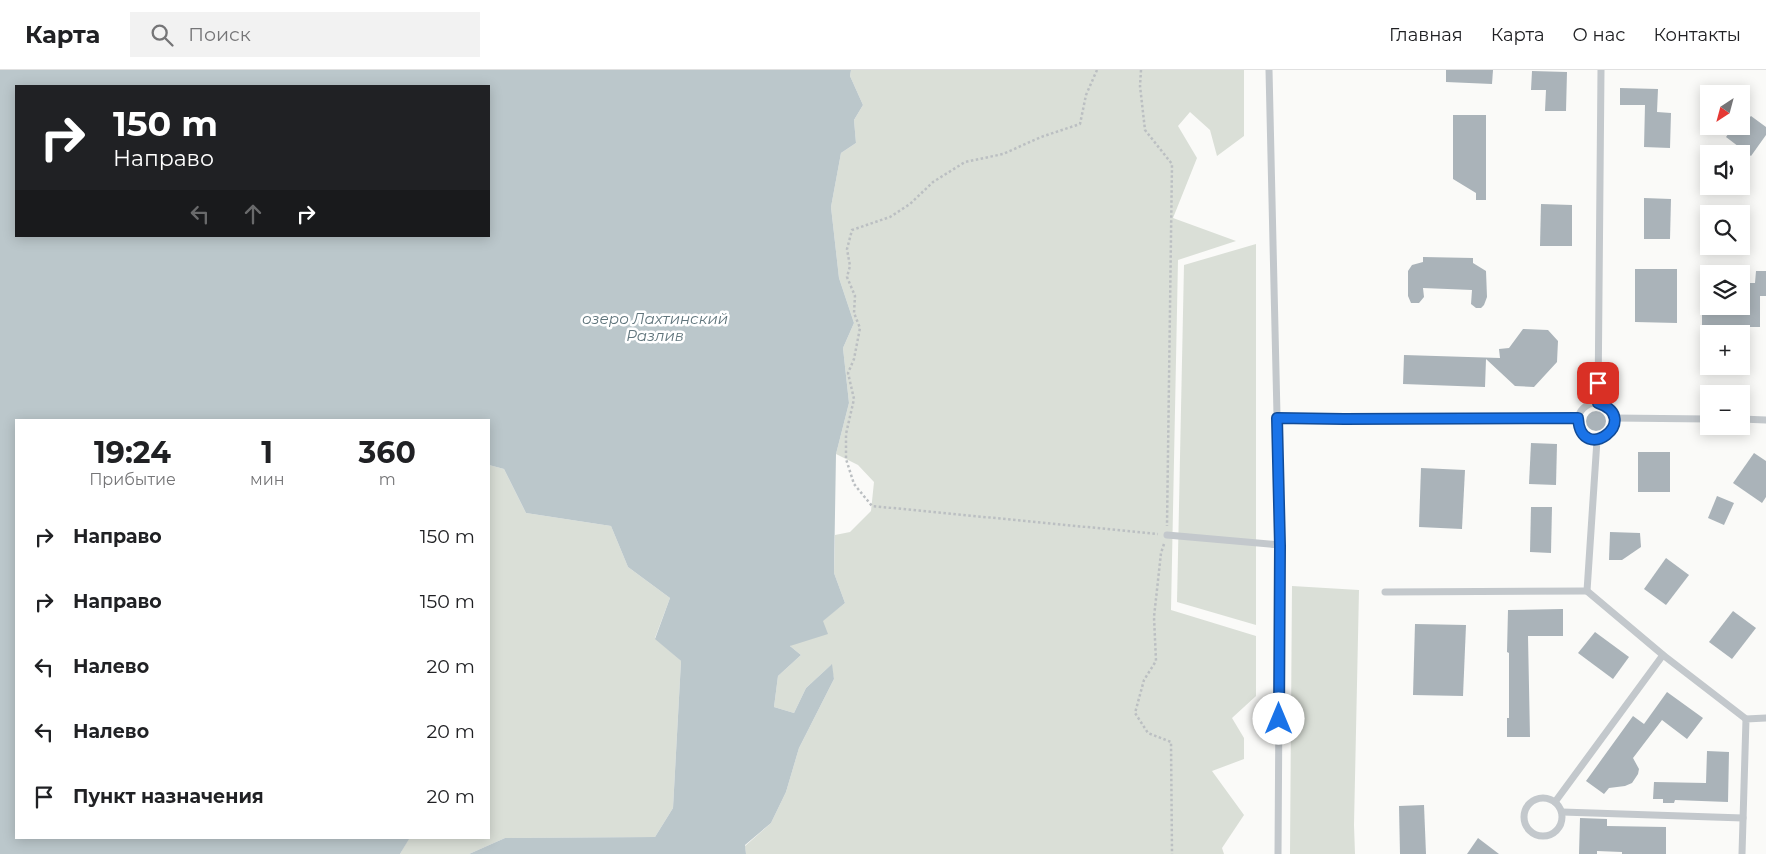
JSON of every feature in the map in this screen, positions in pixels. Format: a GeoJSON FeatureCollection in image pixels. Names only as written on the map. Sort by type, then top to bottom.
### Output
{"type":"FeatureCollection","features":[{"type":"Feature","properties":{"kind":"lane"},"geometry":{"type":"LineString","coordinates":[[1269,70],[1280,546],[1278,854]]}},
{"type":"Feature","properties":{"kind":"lane"},"geometry":{"type":"LineString","coordinates":[[1598,403],[1601,70]]}},
{"type":"Feature","properties":{"kind":"lane"},"geometry":{"type":"LineString","coordinates":[[1598,403],[1606,406],[1614,418],[1613,428],[1607,437],[1597,440],[1582,434],[1578,427],[1578,418],[1582,410],[1589,404],[1598,403]]}},
{"type":"Feature","properties":{"kind":"lane"},"geometry":{"type":"LineString","coordinates":[[1277,418],[1578,418]]}},
{"type":"Feature","properties":{"kind":"lane"},"geometry":{"type":"LineString","coordinates":[[1614,418],[1700,419]]}},
{"type":"Feature","properties":{"kind":"lane"},"geometry":{"type":"LineString","coordinates":[[1750,420],[1766,420]]}},
{"type":"Feature","properties":{"kind":"lane"},"geometry":{"type":"LineString","coordinates":[[1587,591],[1597,440]]}},
{"type":"Feature","properties":{"kind":"lane"},"geometry":{"type":"LineString","coordinates":[[1167,535],[1280,546]]}},
{"type":"Feature","properties":{"kind":"lane"},"geometry":{"type":"LineString","coordinates":[[1385,592],[1587,591],[1663,655],[1746,719],[1766,718]]}},
{"type":"Feature","properties":{"kind":"lane"},"geometry":{"type":"LineString","coordinates":[[1555,802],[1663,655]]}},
{"type":"Feature","properties":{"kind":"lane"},"geometry":{"type":"LineString","coordinates":[[1742,854],[1746,719]]}},
{"type":"Feature","properties":{"kind":"lane"},"geometry":{"type":"LineString","coordinates":[[1547,798],[1555,802],[1562,812],[1562,821],[1558,829],[1551,834],[1542,836],[1534,834],[1528,828],[1525,819],[1526,810],[1530,803],[1538,799],[1547,798]]}},
{"type":"Feature","properties":{"kind":"lane"},"geometry":{"type":"LineString","coordinates":[[1562,812],[1743,818]]}},
{"type":"Feature","properties":{"kind":"path"},"geometry":{"type":"LineString","coordinates":[[1097,70],[1086,95],[1080,124],[1041,137],[1003,154],[965,162],[933,182],[910,204],[890,218],[852,230],[847,249],[850,266],[848,277],[855,296],[854,313],[860,328],[854,359],[848,373],[854,399],[846,434],[846,459],[854,484],[872,506],[1167,535]]}},
{"type":"Feature","properties":{"kind":"path"},"geometry":{"type":"LineString","coordinates":[[1141,70],[1140,86],[1145,130],[1172,164],[1167,535],[1161,553],[1154,617],[1156,661],[1144,680],[1135,713],[1148,733],[1171,742],[1172,854]]}},
{"type":"Feature","properties":{"kind":"shaded area"},"geometry":{"type":"Polygon","coordinates":[[[851,70],[1244,70],[1244,136],[1217,156],[1210,130],[1190,112],[1178,126],[1197,158],[1173,218],[1236,241],[1178,260],[1171,610],[1256,636],[1256,696],[1232,718],[1244,738],[1244,759],[1212,771],[1244,815],[1222,848],[1224,854],[746,854],[745,846],[771,823],[786,792],[799,748],[834,679],[831,665],[806,688],[794,713],[774,707],[778,676],[801,655],[790,646],[845,603],[834,573],[835,535],[850,532],[871,511],[874,482],[858,465],[836,454],[849,403],[843,348],[854,323],[839,278],[831,207],[841,153],[856,143],[854,120],[863,105],[850,76],[851,70]]]}},
{"type":"Feature","properties":{"kind":"shaded area"},"geometry":{"type":"Polygon","coordinates":[[[1256,244],[1256,625],[1177,602],[1184,265],[1256,244]]]}},
{"type":"Feature","properties":{"kind":"shaded area"},"geometry":{"type":"Polygon","coordinates":[[[490,465],[504,469],[526,513],[611,526],[628,567],[670,598],[655,638],[681,661],[673,808],[655,837],[505,838],[469,854],[400,854],[408,839],[490,839],[490,465]]]}},
{"type":"Feature","properties":{"kind":"shaded area"},"geometry":{"type":"Polygon","coordinates":[[[1292,586],[1359,590],[1355,854],[1290,854],[1292,586]]]}},
{"type":"Feature","properties":{"kind":"water","name":"озеро Лахтинский Разлив"},"geometry":{"type":"Polygon","coordinates":[[[0,70],[851,70],[850,76],[863,105],[854,120],[856,143],[841,153],[831,207],[839,278],[854,323],[843,348],[849,403],[836,454],[834,573],[845,603],[823,621],[828,634],[790,646],[801,655],[778,676],[774,707],[794,713],[806,688],[832,664],[834,679],[799,748],[786,792],[771,823],[745,845],[746,854],[469,854],[505,838],[655,837],[673,808],[681,661],[655,639],[670,598],[628,567],[611,526],[526,513],[504,469],[490,465],[490,419],[15,419],[15,839],[409,839],[400,854],[0,854],[0,70]]]}},
{"type":"Feature","properties":{"kind":"building"},"geometry":{"type":"Polygon","coordinates":[[[1446,70],[1493,70],[1492,84],[1446,82],[1446,70]]]}},
{"type":"Feature","properties":{"kind":"building"},"geometry":{"type":"Polygon","coordinates":[[[1532,71],[1567,72],[1566,111],[1545,111],[1546,90],[1531,90],[1532,71]]]}},
{"type":"Feature","properties":{"kind":"building"},"geometry":{"type":"Polygon","coordinates":[[[1620,88],[1658,89],[1657,112],[1671,113],[1670,148],[1644,147],[1645,105],[1620,105],[1620,88]]]}},
{"type":"Feature","properties":{"kind":"building"},"geometry":{"type":"Polygon","coordinates":[[[1453,115],[1486,115],[1486,200],[1476,200],[1476,193],[1453,179],[1453,115]]]}},
{"type":"Feature","properties":{"kind":"building"},"geometry":{"type":"Polygon","coordinates":[[[1750,117],[1766,127],[1766,135],[1751,156],[1750,145],[1737,145],[1726,137],[1727,135],[1750,135],[1750,117]]]}},
{"type":"Feature","properties":{"kind":"building"},"geometry":{"type":"Polygon","coordinates":[[[1644,198],[1671,199],[1670,239],[1644,239],[1644,198]]]}},
{"type":"Feature","properties":{"kind":"building"},"geometry":{"type":"Polygon","coordinates":[[[1541,204],[1572,205],[1572,246],[1540,246],[1541,204]]]}},
{"type":"Feature","properties":{"kind":"building"},"geometry":{"type":"Polygon","coordinates":[[[1423,257],[1473,258],[1473,263],[1486,271],[1487,297],[1484,305],[1481,308],[1476,308],[1471,304],[1472,290],[1423,288],[1424,297],[1419,303],[1411,303],[1408,296],[1408,271],[1412,265],[1423,262],[1423,257]]]}},
{"type":"Feature","properties":{"kind":"building"},"geometry":{"type":"Polygon","coordinates":[[[1635,269],[1677,269],[1677,323],[1635,322],[1635,269]]]}},
{"type":"Feature","properties":{"kind":"building"},"geometry":{"type":"Polygon","coordinates":[[[1756,271],[1766,271],[1766,296],[1760,296],[1760,327],[1750,327],[1750,325],[1702,325],[1702,315],[1750,315],[1750,283],[1755,283],[1756,271]]]}},
{"type":"Feature","properties":{"kind":"building"},"geometry":{"type":"Polygon","coordinates":[[[1523,329],[1548,330],[1558,341],[1557,362],[1534,387],[1515,386],[1486,359],[1485,387],[1403,384],[1404,355],[1500,358],[1499,349],[1509,348],[1523,329]]]}},
{"type":"Feature","properties":{"kind":"building"},"geometry":{"type":"Polygon","coordinates":[[[1596,411],[1603,414],[1606,421],[1603,428],[1596,431],[1589,428],[1586,421],[1589,414],[1596,411]]]}},
{"type":"Feature","properties":{"kind":"building"},"geometry":{"type":"Polygon","coordinates":[[[1531,443],[1557,444],[1556,485],[1529,484],[1531,443]]]}},
{"type":"Feature","properties":{"kind":"building"},"geometry":{"type":"Polygon","coordinates":[[[1638,452],[1670,452],[1670,492],[1638,492],[1638,452]]]}},
{"type":"Feature","properties":{"kind":"building"},"geometry":{"type":"Polygon","coordinates":[[[1754,453],[1766,461],[1766,497],[1762,503],[1733,483],[1754,453]]]}},
{"type":"Feature","properties":{"kind":"building"},"geometry":{"type":"Polygon","coordinates":[[[1421,468],[1465,470],[1462,529],[1419,527],[1421,468]]]}},
{"type":"Feature","properties":{"kind":"building"},"geometry":{"type":"Polygon","coordinates":[[[1717,496],[1734,503],[1724,525],[1708,518],[1717,496]]]}},
{"type":"Feature","properties":{"kind":"building"},"geometry":{"type":"Polygon","coordinates":[[[1531,507],[1552,507],[1551,553],[1530,552],[1531,507]]]}},
{"type":"Feature","properties":{"kind":"building"},"geometry":{"type":"Polygon","coordinates":[[[1610,532],[1640,533],[1641,547],[1622,560],[1609,560],[1610,532]]]}},
{"type":"Feature","properties":{"kind":"building"},"geometry":{"type":"Polygon","coordinates":[[[1666,558],[1689,575],[1666,605],[1644,589],[1666,558]]]}},
{"type":"Feature","properties":{"kind":"building"},"geometry":{"type":"Polygon","coordinates":[[[1563,609],[1563,636],[1528,636],[1530,737],[1507,737],[1507,718],[1509,718],[1508,610],[1563,609]]]}},
{"type":"Feature","properties":{"kind":"building"},"geometry":{"type":"Polygon","coordinates":[[[1733,611],[1756,628],[1732,659],[1709,642],[1733,611]]]}},
{"type":"Feature","properties":{"kind":"building"},"geometry":{"type":"Polygon","coordinates":[[[1415,624],[1466,625],[1463,696],[1413,695],[1415,624]]]}},
{"type":"Feature","properties":{"kind":"building"},"geometry":{"type":"Polygon","coordinates":[[[1595,632],[1629,657],[1613,679],[1578,653],[1595,632]]]}},
{"type":"Feature","properties":{"kind":"building"},"geometry":{"type":"Polygon","coordinates":[[[1667,692],[1703,718],[1687,739],[1662,720],[1633,758],[1639,769],[1632,783],[1609,788],[1604,794],[1586,781],[1633,716],[1644,724],[1667,692]]]}},
{"type":"Feature","properties":{"kind":"building"},"geometry":{"type":"Polygon","coordinates":[[[1707,751],[1729,752],[1728,802],[1675,800],[1674,803],[1663,803],[1663,799],[1653,799],[1654,782],[1706,783],[1707,751]]]}},
{"type":"Feature","properties":{"kind":"building"},"geometry":{"type":"Polygon","coordinates":[[[1424,805],[1426,854],[1400,854],[1399,806],[1424,805]]]}},
{"type":"Feature","properties":{"kind":"building"},"geometry":{"type":"Polygon","coordinates":[[[1580,818],[1607,819],[1607,826],[1666,827],[1666,854],[1622,854],[1622,852],[1597,851],[1597,854],[1579,854],[1580,818]]]}},
{"type":"Feature","properties":{"kind":"building"},"geometry":{"type":"Polygon","coordinates":[[[1478,838],[1499,854],[1467,854],[1478,838]]]}},
{"type":"Feature","properties":{"kind":"route"},"geometry":{"type":"LineString","coordinates":[[1279,719],[1280,546],[1277,418],[1578,418],[1578,427],[1582,434],[1597,440],[1607,437],[1613,428],[1614,418],[1606,406],[1598,403],[1598,383]]}}]}
